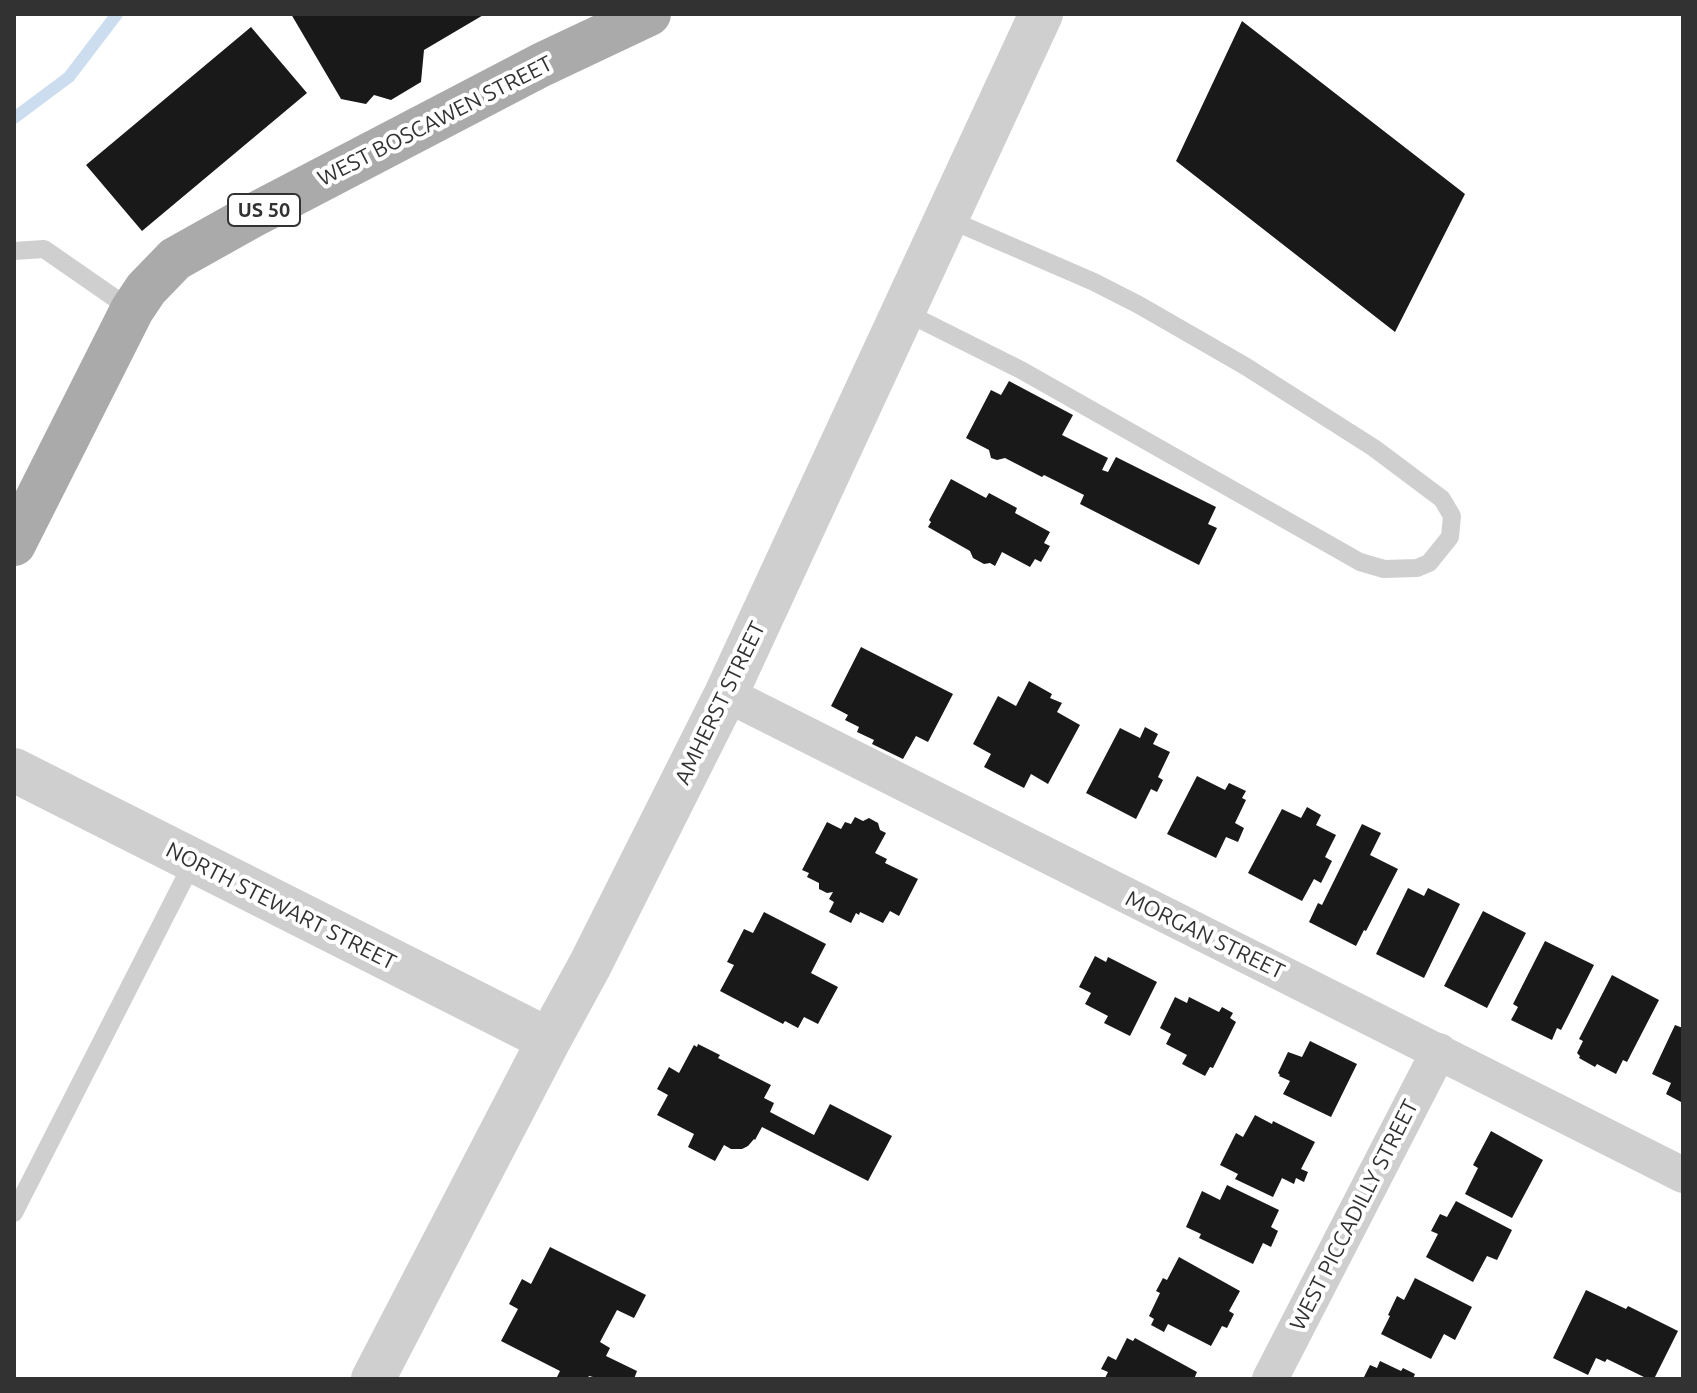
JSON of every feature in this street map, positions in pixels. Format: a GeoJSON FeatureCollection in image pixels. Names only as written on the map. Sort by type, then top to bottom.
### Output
{"type":"FeatureCollection","features":[{"type":"Feature","properties":{"kind":"main road","name":"WEST BOSCAWEN STREET"},"geometry":{"type":"LineString","coordinates":[[14,544],[132,310],[146,289],[175,259],[541,65],[649,14]]}},
{"type":"Feature","properties":{"kind":"street","name":"AMHERST STREET"},"geometry":{"type":"LineString","coordinates":[[373,1379],[610,926],[726,694],[1041,14]]}},
{"type":"Feature","properties":{"kind":"street","name":"MORGAN STREET"},"geometry":{"type":"LineString","coordinates":[[726,694],[1683,1175]]}},
{"type":"Feature","properties":{"kind":"street","name":"NORTH STEWART STREET"},"geometry":{"type":"LineString","coordinates":[[14,770],[549,1040]]}},
{"type":"Feature","properties":{"kind":"street","name":"WEST PICCADILLY STREET"},"geometry":{"type":"LineString","coordinates":[[1270,1379],[1439,1051]]}},
{"type":"Feature","properties":{"kind":"lane"},"geometry":{"type":"LineString","coordinates":[[903,311],[1021,370],[1360,562],[1384,569],[1417,568],[1429,563],[1450,537],[1452,516],[1442,499],[1374,448],[1245,366],[1094,282],[946,218]]}},
{"type":"Feature","properties":{"kind":"lane"},"geometry":{"type":"LineString","coordinates":[[14,251],[44,249],[132,310]]}},
{"type":"Feature","properties":{"kind":"lane"},"geometry":{"type":"LineString","coordinates":[[14,1213],[193,862]]}},
{"type":"Feature","properties":{"kind":"building"},"geometry":{"type":"Polygon","coordinates":[[[291,14],[485,14],[424,50],[421,82],[391,100],[374,95],[366,104],[341,99],[291,14]]]}},
{"type":"Feature","properties":{"kind":"building"},"geometry":{"type":"Polygon","coordinates":[[[1242,21],[1465,194],[1395,332],[1176,161],[1242,21]]]}},
{"type":"Feature","properties":{"kind":"building"},"geometry":{"type":"Polygon","coordinates":[[[251,27],[307,93],[142,231],[86,165],[251,27]]]}},
{"type":"Feature","properties":{"kind":"building"},"geometry":{"type":"Polygon","coordinates":[[[1009,381],[1073,415],[1062,435],[1108,458],[1102,470],[1108,472],[1116,457],[1216,507],[1208,524],[1217,528],[1199,565],[1080,504],[1084,495],[1005,458],[991,458],[989,450],[966,438],[991,390],[1001,395],[1009,381]]]}},
{"type":"Feature","properties":{"kind":"building"},"geometry":{"type":"Polygon","coordinates":[[[951,479],[986,498],[989,493],[1017,508],[1015,513],[1050,532],[1044,543],[1050,546],[1041,562],[1035,559],[1030,567],[1002,552],[995,566],[984,564],[973,558],[970,551],[928,527],[951,479]]]}},
{"type":"Feature","properties":{"kind":"building"},"geometry":{"type":"Polygon","coordinates":[[[861,647],[953,694],[928,742],[916,736],[903,759],[872,744],[874,740],[857,732],[859,727],[845,720],[848,715],[831,706],[861,647]]]}},
{"type":"Feature","properties":{"kind":"building"},"geometry":{"type":"Polygon","coordinates":[[[1029,681],[1052,694],[1050,698],[1062,703],[1057,712],[1080,725],[1048,784],[1031,774],[1024,788],[984,767],[991,754],[973,744],[998,696],[1016,706],[1029,681]]]}},
{"type":"Feature","properties":{"kind":"building"},"geometry":{"type":"Polygon","coordinates":[[[1145,727],[1158,734],[1153,744],[1170,752],[1158,777],[1163,780],[1157,792],[1151,789],[1136,819],[1086,793],[1120,728],[1140,738],[1145,727]]]}},
{"type":"Feature","properties":{"kind":"building"},"geometry":{"type":"Polygon","coordinates":[[[1197,776],[1225,790],[1229,783],[1246,791],[1242,798],[1246,800],[1235,823],[1244,828],[1238,842],[1226,837],[1216,858],[1167,834],[1197,776]]]}},
{"type":"Feature","properties":{"kind":"building"},"geometry":{"type":"Polygon","coordinates":[[[1307,807],[1321,815],[1316,825],[1336,835],[1325,857],[1332,861],[1321,883],[1314,879],[1302,901],[1248,873],[1282,809],[1301,818],[1307,807]]]}},
{"type":"Feature","properties":{"kind":"building"},"geometry":{"type":"Polygon","coordinates":[[[855,817],[863,821],[869,818],[878,823],[880,830],[886,833],[875,853],[887,859],[885,863],[918,879],[899,916],[890,911],[883,923],[860,912],[859,915],[856,913],[851,923],[829,912],[834,902],[829,899],[833,892],[819,889],[819,883],[807,877],[809,873],[802,870],[827,822],[841,829],[845,822],[851,824],[855,817]]]}},
{"type":"Feature","properties":{"kind":"building"},"geometry":{"type":"Polygon","coordinates":[[[1362,824],[1381,833],[1370,855],[1398,869],[1356,946],[1309,922],[1318,903],[1322,905],[1362,824]]]}},
{"type":"Feature","properties":{"kind":"building"},"geometry":{"type":"Polygon","coordinates":[[[1408,888],[1424,896],[1428,888],[1460,904],[1424,978],[1376,954],[1408,888]]]}},
{"type":"Feature","properties":{"kind":"building"},"geometry":{"type":"Polygon","coordinates":[[[1483,911],[1526,933],[1487,1008],[1444,986],[1483,911]]]}},
{"type":"Feature","properties":{"kind":"building"},"geometry":{"type":"Polygon","coordinates":[[[764,912],[826,944],[811,973],[838,987],[818,1024],[804,1017],[798,1028],[785,1021],[783,1024],[720,991],[734,965],[727,962],[744,929],[753,933],[764,912]]]}},
{"type":"Feature","properties":{"kind":"building"},"geometry":{"type":"Polygon","coordinates":[[[1545,941],[1594,965],[1561,1030],[1557,1028],[1552,1040],[1511,1020],[1518,1007],[1513,1004],[1545,941]]]}},
{"type":"Feature","properties":{"kind":"building"},"geometry":{"type":"Polygon","coordinates":[[[1095,956],[1106,962],[1108,957],[1157,982],[1130,1036],[1104,1023],[1108,1016],[1085,1004],[1091,993],[1079,987],[1095,956]]]}},
{"type":"Feature","properties":{"kind":"building"},"geometry":{"type":"Polygon","coordinates":[[[1612,975],[1659,1000],[1627,1062],[1623,1060],[1616,1074],[1597,1064],[1595,1067],[1579,1058],[1577,1053],[1583,1041],[1579,1039],[1612,975]]]}},
{"type":"Feature","properties":{"kind":"building"},"geometry":{"type":"Polygon","coordinates":[[[1175,997],[1187,1003],[1189,997],[1219,1012],[1222,1007],[1233,1013],[1230,1018],[1236,1022],[1213,1068],[1210,1067],[1205,1076],[1182,1064],[1187,1055],[1166,1044],[1171,1034],[1160,1028],[1175,997]]]}},
{"type":"Feature","properties":{"kind":"building"},"geometry":{"type":"Polygon","coordinates":[[[1675,1025],[1683,1028],[1681,1102],[1666,1094],[1671,1083],[1652,1074],[1675,1025]]]}},
{"type":"Feature","properties":{"kind":"building"},"geometry":{"type":"Polygon","coordinates":[[[1310,1041],[1357,1064],[1331,1117],[1283,1094],[1290,1081],[1278,1073],[1288,1052],[1302,1057],[1310,1041]]]}},
{"type":"Feature","properties":{"kind":"building"},"geometry":{"type":"Polygon","coordinates":[[[698,1044],[720,1055],[718,1058],[771,1085],[764,1098],[774,1103],[770,1112],[814,1135],[830,1104],[892,1136],[868,1181],[762,1127],[755,1140],[742,1149],[724,1145],[715,1161],[688,1147],[694,1134],[657,1115],[668,1095],[657,1089],[669,1067],[679,1073],[694,1045],[697,1047],[698,1044]]]}},
{"type":"Feature","properties":{"kind":"building"},"geometry":{"type":"Polygon","coordinates":[[[1255,1115],[1315,1142],[1301,1169],[1308,1172],[1304,1182],[1296,1178],[1294,1184],[1282,1178],[1273,1197],[1235,1179],[1238,1174],[1220,1165],[1236,1133],[1243,1137],[1255,1115]]]}},
{"type":"Feature","properties":{"kind":"building"},"geometry":{"type":"Polygon","coordinates":[[[1491,1131],[1543,1160],[1512,1218],[1465,1194],[1478,1168],[1473,1165],[1491,1131]]]}},
{"type":"Feature","properties":{"kind":"building"},"geometry":{"type":"Polygon","coordinates":[[[1227,1185],[1279,1210],[1271,1227],[1278,1231],[1271,1247],[1263,1243],[1253,1264],[1199,1238],[1201,1234],[1186,1227],[1202,1191],[1220,1200],[1227,1185]]]}},
{"type":"Feature","properties":{"kind":"building"},"geometry":{"type":"Polygon","coordinates":[[[1456,1201],[1512,1230],[1497,1260],[1487,1256],[1473,1282],[1426,1257],[1438,1234],[1431,1231],[1440,1214],[1447,1217],[1456,1201]]]}},
{"type":"Feature","properties":{"kind":"building"},"geometry":{"type":"Polygon","coordinates":[[[550,1247],[646,1295],[634,1318],[617,1310],[600,1342],[610,1348],[606,1356],[637,1371],[634,1379],[592,1379],[589,1376],[587,1379],[556,1379],[560,1371],[501,1341],[518,1309],[509,1304],[522,1279],[531,1284],[550,1247]]]}},
{"type":"Feature","properties":{"kind":"building"},"geometry":{"type":"Polygon","coordinates":[[[1179,1257],[1240,1291],[1229,1311],[1234,1314],[1227,1328],[1222,1326],[1211,1346],[1168,1324],[1164,1332],[1151,1325],[1154,1319],[1149,1316],[1160,1293],[1156,1291],[1163,1278],[1167,1280],[1179,1257]]]}},
{"type":"Feature","properties":{"kind":"building"},"geometry":{"type":"Polygon","coordinates":[[[1415,1278],[1472,1307],[1455,1340],[1444,1334],[1431,1359],[1381,1334],[1397,1296],[1404,1300],[1415,1278]]]}},
{"type":"Feature","properties":{"kind":"building"},"geometry":{"type":"Polygon","coordinates":[[[1586,1290],[1626,1309],[1628,1306],[1678,1331],[1654,1379],[1607,1359],[1605,1362],[1596,1358],[1588,1375],[1553,1358],[1586,1290]]]}},
{"type":"Feature","properties":{"kind":"building"},"geometry":{"type":"Polygon","coordinates":[[[1127,1338],[1133,1341],[1135,1338],[1197,1372],[1194,1379],[1105,1378],[1108,1372],[1101,1369],[1108,1356],[1116,1360],[1127,1338]]]}},
{"type":"Feature","properties":{"kind":"building"},"geometry":{"type":"Polygon","coordinates":[[[1380,1361],[1415,1374],[1413,1379],[1363,1379],[1370,1365],[1377,1368],[1380,1361]]]}},
{"type":"Feature","properties":{"kind":"waterway"},"geometry":{"type":"LineString","coordinates":[[14,118],[69,77],[117,14]]}}]}
